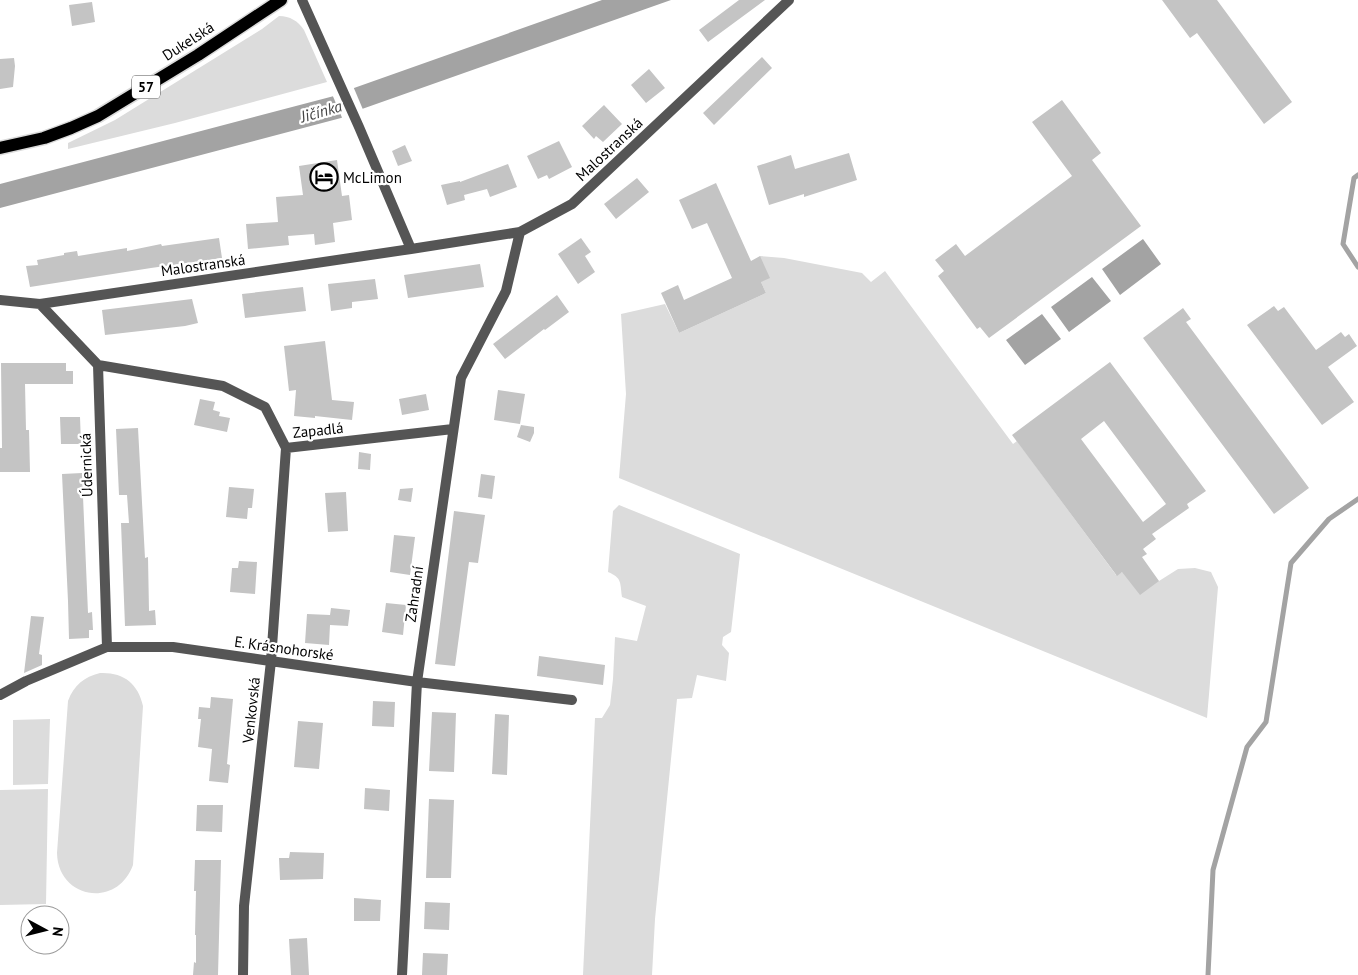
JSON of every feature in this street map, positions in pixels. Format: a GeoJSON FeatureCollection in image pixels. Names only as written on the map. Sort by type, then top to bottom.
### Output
{"type":"FeatureCollection","features":[{"type":"Feature","properties":{"kind":"main road","name":"Dukelská"},"geometry":{"type":"LineString","coordinates":[[0,148],[44,138],[98,116],[198,55],[281,0]]}},
{"type":"Feature","properties":{"kind":"street"},"geometry":{"type":"LineString","coordinates":[[302,0],[411,249]]}},
{"type":"Feature","properties":{"kind":"street","name":"Malostranská"},"geometry":{"type":"LineString","coordinates":[[0,300],[40,304],[520,232],[572,204],[789,0]]}},
{"type":"Feature","properties":{"kind":"street","name":"Zahradní"},"geometry":{"type":"LineString","coordinates":[[402,975],[417,682],[460,378],[506,291],[520,232]]}},
{"type":"Feature","properties":{"kind":"street"},"geometry":{"type":"LineString","coordinates":[[40,304],[98,365]]}},
{"type":"Feature","properties":{"kind":"street","name":"Zapadlá"},"geometry":{"type":"LineString","coordinates":[[98,365],[223,386],[265,407],[286,448],[453,430]]}},
{"type":"Feature","properties":{"kind":"street","name":"Údernická"},"geometry":{"type":"LineString","coordinates":[[98,365],[107,647]]}},
{"type":"Feature","properties":{"kind":"street","name":"Venkovská"},"geometry":{"type":"LineString","coordinates":[[243,975],[244,906],[271,661],[286,448]]}},
{"type":"Feature","properties":{"kind":"street","name":"E. Krásnohorské"},"geometry":{"type":"LineString","coordinates":[[0,695],[26,681],[107,647],[173,647],[417,682],[572,700]]}},
{"type":"Feature","properties":{"kind":"shaded area"},"geometry":{"type":"Polygon","coordinates":[[[279,16],[293,20],[304,30],[327,82],[175,123],[68,149],[68,143],[115,120],[262,29],[279,16]]]}},
{"type":"Feature","properties":{"kind":"shaded area"},"geometry":{"type":"Polygon","coordinates":[[[760,256],[784,258],[862,273],[871,282],[885,271],[1013,444],[1017,441],[1116,575],[1122,572],[1159,581],[1178,569],[1195,568],[1211,572],[1218,587],[1207,718],[619,478],[626,394],[621,314],[665,304],[679,333],[766,293],[761,282],[760,256]]]}},
{"type":"Feature","properties":{"kind":"shaded area"},"geometry":{"type":"Polygon","coordinates":[[[619,505],[740,554],[731,632],[723,637],[722,645],[729,653],[726,681],[697,675],[692,698],[677,699],[655,919],[652,975],[583,975],[595,718],[602,718],[610,705],[615,637],[637,641],[646,606],[622,597],[620,581],[616,576],[608,572],[613,511],[619,505]]]}},
{"type":"Feature","properties":{"kind":"shaded area"},"geometry":{"type":"Polygon","coordinates":[[[100,673],[116,674],[128,680],[137,691],[143,706],[133,865],[125,879],[115,888],[102,893],[89,893],[77,889],[67,880],[60,869],[57,853],[68,701],[73,690],[80,682],[100,673]]]}},
{"type":"Feature","properties":{"kind":"shaded area"},"geometry":{"type":"Polygon","coordinates":[[[50,719],[48,784],[13,785],[13,720],[50,719]]]}},
{"type":"Feature","properties":{"kind":"shaded area"},"geometry":{"type":"Polygon","coordinates":[[[48,789],[46,904],[0,905],[0,790],[48,789]]]}},
{"type":"Feature","properties":{"kind":"water","name":"Jičínka"},"geometry":{"type":"Polygon","coordinates":[[[602,0],[671,0],[341,118],[0,208],[0,184],[334,96],[602,0]]]}},
{"type":"Feature","properties":{"kind":"water"},"geometry":{"type":"Polygon","coordinates":[[[1143,239],[1161,264],[1120,295],[1102,269],[1143,239]]]}},
{"type":"Feature","properties":{"kind":"water"},"geometry":{"type":"Polygon","coordinates":[[[1092,277],[1111,301],[1069,332],[1051,307],[1092,277]]]}},
{"type":"Feature","properties":{"kind":"water"},"geometry":{"type":"Polygon","coordinates":[[[1042,314],[1061,339],[1025,365],[1006,340],[1042,314]]]}},
{"type":"Feature","properties":{"kind":"pier"},"geometry":{"type":"Polygon","coordinates":[[[353,86],[364,112],[343,120],[332,94],[353,86]]]}},
{"type":"Feature","properties":{"kind":"building"},"geometry":{"type":"Polygon","coordinates":[[[739,0],[765,0],[708,42],[699,30],[739,0]]]}},
{"type":"Feature","properties":{"kind":"building"},"geometry":{"type":"Polygon","coordinates":[[[1162,0],[1217,0],[1292,102],[1264,124],[1197,33],[1190,38],[1162,0]]]}},
{"type":"Feature","properties":{"kind":"building"},"geometry":{"type":"Polygon","coordinates":[[[92,2],[95,22],[72,26],[69,5],[92,2]]]}},
{"type":"Feature","properties":{"kind":"building"},"geometry":{"type":"Polygon","coordinates":[[[762,57],[772,68],[714,125],[703,113],[762,57]]]}},
{"type":"Feature","properties":{"kind":"building"},"geometry":{"type":"Polygon","coordinates":[[[14,58],[13,87],[0,89],[0,59],[14,58]]]}},
{"type":"Feature","properties":{"kind":"building"},"geometry":{"type":"Polygon","coordinates":[[[649,69],[665,88],[646,103],[631,85],[649,69]]]}},
{"type":"Feature","properties":{"kind":"building"},"geometry":{"type":"Polygon","coordinates":[[[1062,100],[1101,153],[1092,160],[1141,226],[989,338],[980,327],[977,329],[938,276],[944,271],[935,260],[956,244],[965,256],[1072,176],[1032,122],[1062,100]]]}},
{"type":"Feature","properties":{"kind":"building"},"geometry":{"type":"Polygon","coordinates":[[[604,105],[622,124],[603,142],[596,136],[594,139],[582,126],[604,105]]]}},
{"type":"Feature","properties":{"kind":"building"},"geometry":{"type":"Polygon","coordinates":[[[559,141],[572,167],[549,179],[547,175],[538,179],[527,156],[559,141]]]}},
{"type":"Feature","properties":{"kind":"building"},"geometry":{"type":"Polygon","coordinates":[[[405,145],[412,161],[398,166],[392,151],[405,145]]]}},
{"type":"Feature","properties":{"kind":"building"},"geometry":{"type":"Polygon","coordinates":[[[849,153],[857,180],[804,197],[804,194],[769,205],[757,166],[791,155],[795,169],[849,153]]]}},
{"type":"Feature","properties":{"kind":"building"},"geometry":{"type":"Polygon","coordinates":[[[337,160],[342,196],[349,195],[352,220],[333,223],[335,242],[315,245],[314,234],[288,236],[289,245],[248,249],[246,224],[278,222],[276,197],[303,195],[299,166],[337,160]]]}},
{"type":"Feature","properties":{"kind":"building"},"geometry":{"type":"Polygon","coordinates":[[[508,164],[517,187],[490,197],[487,189],[464,195],[465,200],[447,205],[441,185],[460,182],[508,164]]]}},
{"type":"Feature","properties":{"kind":"building"},"geometry":{"type":"Polygon","coordinates":[[[637,178],[649,192],[616,219],[604,204],[637,178]]]}},
{"type":"Feature","properties":{"kind":"building"},"geometry":{"type":"Polygon","coordinates":[[[716,183],[751,261],[760,256],[770,278],[761,282],[766,293],[679,333],[661,293],[678,285],[684,300],[732,278],[707,223],[692,229],[679,200],[716,183]]]}},
{"type":"Feature","properties":{"kind":"building"},"geometry":{"type":"Polygon","coordinates":[[[219,238],[222,258],[30,287],[26,266],[38,265],[37,260],[64,255],[64,253],[77,251],[78,256],[127,248],[127,251],[161,244],[162,246],[219,238]]]}},
{"type":"Feature","properties":{"kind":"building"},"geometry":{"type":"Polygon","coordinates":[[[581,238],[591,252],[585,256],[595,272],[578,284],[558,254],[581,238]]]}},
{"type":"Feature","properties":{"kind":"building"},"geometry":{"type":"Polygon","coordinates":[[[480,264],[484,287],[408,298],[404,275],[480,264]]]}},
{"type":"Feature","properties":{"kind":"building"},"geometry":{"type":"Polygon","coordinates":[[[375,279],[378,299],[352,302],[352,308],[331,311],[328,284],[375,279]]]}},
{"type":"Feature","properties":{"kind":"building"},"geometry":{"type":"Polygon","coordinates":[[[303,287],[306,311],[245,318],[242,294],[303,287]]]}},
{"type":"Feature","properties":{"kind":"building"},"geometry":{"type":"Polygon","coordinates":[[[557,295],[569,312],[505,359],[493,344],[557,295]]]}},
{"type":"Feature","properties":{"kind":"building"},"geometry":{"type":"Polygon","coordinates":[[[192,299],[198,323],[105,335],[102,310],[192,299]]]}},
{"type":"Feature","properties":{"kind":"building"},"geometry":{"type":"Polygon","coordinates":[[[1274,306],[1278,311],[1284,307],[1316,350],[1341,332],[1345,337],[1349,334],[1357,346],[1328,367],[1354,402],[1322,425],[1247,325],[1274,306]]]}},
{"type":"Feature","properties":{"kind":"building"},"geometry":{"type":"Polygon","coordinates":[[[1183,308],[1191,319],[1186,322],[1309,488],[1274,514],[1143,338],[1183,308]]]}},
{"type":"Feature","properties":{"kind":"building"},"geometry":{"type":"Polygon","coordinates":[[[325,341],[332,400],[354,402],[352,420],[294,416],[296,390],[289,391],[284,346],[325,341]]]}},
{"type":"Feature","properties":{"kind":"building"},"geometry":{"type":"Polygon","coordinates":[[[1110,362],[1206,491],[1187,504],[1189,508],[1152,534],[1156,539],[1143,549],[1147,554],[1142,557],[1159,581],[1140,595],[1122,572],[1117,576],[1012,435],[1110,362]],[[1104,421],[1081,439],[1143,522],[1166,504],[1104,421]]]}},
{"type":"Feature","properties":{"kind":"building"},"geometry":{"type":"Polygon","coordinates":[[[1,363],[66,363],[66,371],[73,371],[73,384],[25,384],[26,430],[29,430],[30,472],[0,472],[0,448],[2,448],[1,363]]]}},
{"type":"Feature","properties":{"kind":"building"},"geometry":{"type":"Polygon","coordinates":[[[498,390],[525,394],[520,424],[494,420],[498,390]]]}},
{"type":"Feature","properties":{"kind":"building"},"geometry":{"type":"Polygon","coordinates":[[[426,394],[429,410],[402,415],[399,399],[426,394]]]}},
{"type":"Feature","properties":{"kind":"building"},"geometry":{"type":"Polygon","coordinates":[[[200,399],[215,402],[213,410],[220,412],[219,416],[230,418],[227,432],[194,425],[200,399]]]}},
{"type":"Feature","properties":{"kind":"building"},"geometry":{"type":"Polygon","coordinates":[[[60,417],[80,417],[81,444],[61,444],[60,417]]]}},
{"type":"Feature","properties":{"kind":"building"},"geometry":{"type":"Polygon","coordinates":[[[521,425],[534,427],[534,433],[530,442],[517,437],[521,425]]]}},
{"type":"Feature","properties":{"kind":"building"},"geometry":{"type":"Polygon","coordinates":[[[138,428],[145,558],[148,557],[149,611],[155,610],[156,625],[125,626],[121,523],[129,523],[127,495],[119,495],[116,429],[138,428]]]}},
{"type":"Feature","properties":{"kind":"building"},"geometry":{"type":"Polygon","coordinates":[[[359,452],[371,454],[370,470],[358,469],[359,452]]]}},
{"type":"Feature","properties":{"kind":"building"},"geometry":{"type":"Polygon","coordinates":[[[82,473],[88,613],[92,612],[93,630],[89,630],[89,638],[69,639],[62,474],[82,473]]]}},
{"type":"Feature","properties":{"kind":"building"},"geometry":{"type":"Polygon","coordinates":[[[481,474],[495,476],[492,499],[478,497],[481,474]]]}},
{"type":"Feature","properties":{"kind":"building"},"geometry":{"type":"Polygon","coordinates":[[[229,487],[254,489],[252,508],[248,508],[247,519],[226,517],[229,487]]]}},
{"type":"Feature","properties":{"kind":"building"},"geometry":{"type":"Polygon","coordinates":[[[413,488],[411,502],[398,500],[400,489],[413,488]]]}},
{"type":"Feature","properties":{"kind":"building"},"geometry":{"type":"Polygon","coordinates":[[[346,492],[348,531],[328,532],[325,493],[346,492]]]}},
{"type":"Feature","properties":{"kind":"building"},"geometry":{"type":"Polygon","coordinates":[[[454,511],[485,515],[478,563],[469,562],[455,666],[435,664],[454,511]]]}},
{"type":"Feature","properties":{"kind":"building"},"geometry":{"type":"Polygon","coordinates":[[[394,535],[415,537],[410,575],[390,572],[394,535]]]}},
{"type":"Feature","properties":{"kind":"building"},"geometry":{"type":"Polygon","coordinates":[[[239,561],[257,562],[255,594],[230,592],[232,568],[238,568],[239,561]]]}},
{"type":"Feature","properties":{"kind":"building"},"geometry":{"type":"Polygon","coordinates":[[[386,603],[406,605],[403,635],[382,632],[386,603]]]}},
{"type":"Feature","properties":{"kind":"building"},"geometry":{"type":"Polygon","coordinates":[[[331,608],[350,610],[348,626],[330,625],[329,645],[305,643],[307,614],[330,615],[331,608]]]}},
{"type":"Feature","properties":{"kind":"building"},"geometry":{"type":"Polygon","coordinates":[[[31,616],[44,617],[39,654],[42,655],[42,665],[24,673],[31,616]]]}},
{"type":"Feature","properties":{"kind":"building"},"geometry":{"type":"Polygon","coordinates":[[[539,656],[605,665],[603,685],[537,676],[539,656]]]}},
{"type":"Feature","properties":{"kind":"building"},"geometry":{"type":"Polygon","coordinates":[[[211,697],[233,699],[227,764],[230,765],[228,783],[209,781],[212,749],[198,747],[201,719],[198,719],[199,707],[210,708],[211,697]]]}},
{"type":"Feature","properties":{"kind":"building"},"geometry":{"type":"Polygon","coordinates":[[[373,701],[395,702],[394,727],[372,726],[373,701]]]}},
{"type":"Feature","properties":{"kind":"building"},"geometry":{"type":"Polygon","coordinates":[[[432,712],[456,713],[454,772],[429,771],[432,712]]]}},
{"type":"Feature","properties":{"kind":"building"},"geometry":{"type":"Polygon","coordinates":[[[495,714],[509,715],[507,775],[492,774],[495,714]]]}},
{"type":"Feature","properties":{"kind":"building"},"geometry":{"type":"Polygon","coordinates":[[[298,721],[323,723],[319,769],[294,767],[298,721]]]}},
{"type":"Feature","properties":{"kind":"building"},"geometry":{"type":"Polygon","coordinates":[[[365,788],[390,790],[389,811],[364,809],[365,788]]]}},
{"type":"Feature","properties":{"kind":"building"},"geometry":{"type":"Polygon","coordinates":[[[429,799],[454,800],[451,878],[426,878],[429,799]]]}},
{"type":"Feature","properties":{"kind":"building"},"geometry":{"type":"Polygon","coordinates":[[[197,805],[223,805],[222,832],[196,831],[197,805]]]}},
{"type":"Feature","properties":{"kind":"building"},"geometry":{"type":"Polygon","coordinates":[[[290,852],[324,853],[323,879],[280,880],[279,858],[289,858],[290,852]]]}},
{"type":"Feature","properties":{"kind":"building"},"geometry":{"type":"Polygon","coordinates":[[[195,860],[221,860],[218,975],[193,975],[194,962],[196,963],[195,860]]]}},
{"type":"Feature","properties":{"kind":"building"},"geometry":{"type":"Polygon","coordinates":[[[354,898],[381,900],[380,921],[354,921],[354,898]]]}},
{"type":"Feature","properties":{"kind":"building"},"geometry":{"type":"Polygon","coordinates":[[[425,902],[450,903],[449,930],[424,929],[425,902]]]}},
{"type":"Feature","properties":{"kind":"building"},"geometry":{"type":"Polygon","coordinates":[[[307,938],[309,975],[291,975],[289,939],[307,938]]]}},
{"type":"Feature","properties":{"kind":"building"},"geometry":{"type":"Polygon","coordinates":[[[423,953],[448,954],[447,975],[422,975],[423,953]]]}},
{"type":"Feature","properties":{"kind":"waterway"},"geometry":{"type":"LineString","coordinates":[[1358,175],[1354,178],[1343,244],[1358,267]]}},
{"type":"Feature","properties":{"kind":"waterway"},"geometry":{"type":"LineString","coordinates":[[1208,975],[1213,870],[1247,747],[1266,722],[1291,563],[1329,519],[1358,499]]}},
{"type":"Feature","properties":{"kind":"place","name":"McLimon"},"geometry":{"type":"Point","coordinates":[324,177]}}]}
